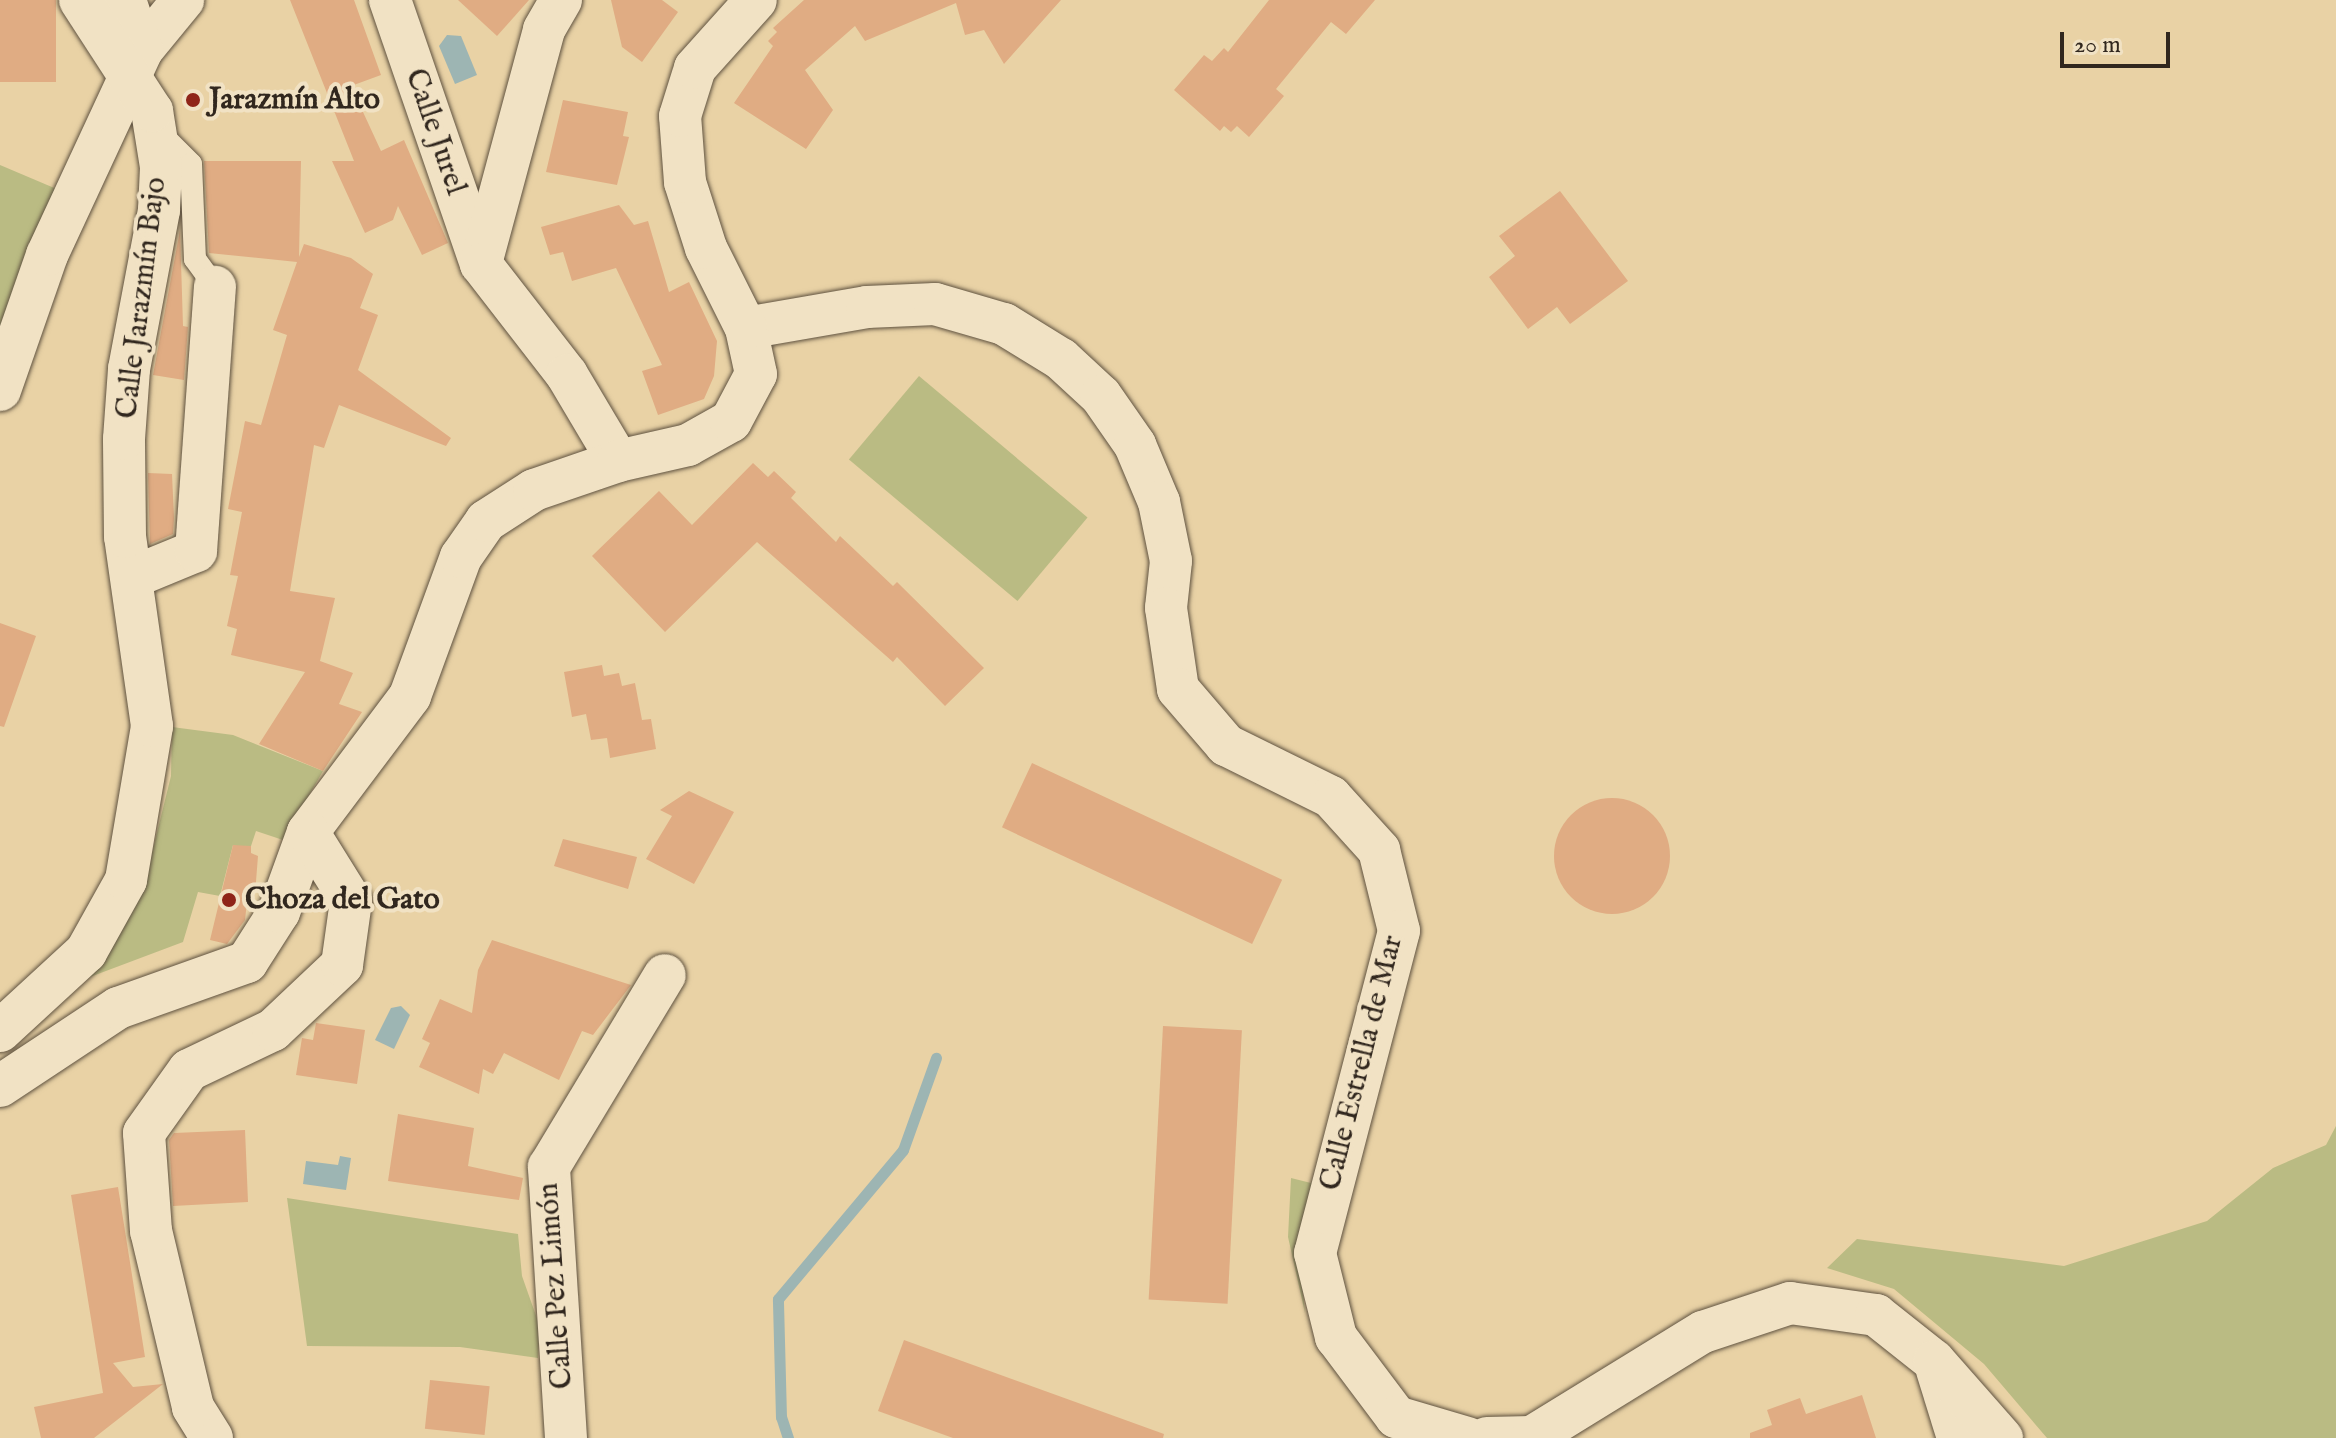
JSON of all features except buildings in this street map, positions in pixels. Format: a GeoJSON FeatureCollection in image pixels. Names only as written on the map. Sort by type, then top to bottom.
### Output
{"type":"FeatureCollection","features":[{"type":"Feature","properties":{"kind":"street"},"geometry":{"type":"LineString","coordinates":[[80,0],[134,63]]}},
{"type":"Feature","properties":{"kind":"street"},"geometry":{"type":"LineString","coordinates":[[125,0],[134,63]]}},
{"type":"Feature","properties":{"kind":"street"},"geometry":{"type":"LineString","coordinates":[[0,390],[47,255],[134,63],[183,0]]}},
{"type":"Feature","properties":{"kind":"street","name":"Calle Jurel"},"geometry":{"type":"LineString","coordinates":[[390,0],[481,264],[567,375],[618,461]]}},
{"type":"Feature","properties":{"kind":"street"},"geometry":{"type":"LineString","coordinates":[[481,264],[544,30],[561,0]]}},
{"type":"Feature","properties":{"kind":"street"},"geometry":{"type":"LineString","coordinates":[[0,1086],[118,1008],[247,962],[279,912],[308,832],[410,696],[461,557],[486,521],[534,490],[618,461],[688,445],[731,421],[756,374],[746,328],[706,248],[685,182],[680,116],[695,68],[756,0]]}},
{"type":"Feature","properties":{"kind":"street","name":"Calle Jarazmín Bajo"},"geometry":{"type":"LineString","coordinates":[[0,1031],[86,952],[126,880],[152,726],[125,537],[124,439],[129,369],[159,210],[155,128],[134,63]]}},
{"type":"Feature","properties":{"kind":"street"},"geometry":{"type":"LineString","coordinates":[[133,577],[196,551],[215,287]]}},
{"type":"Feature","properties":{"kind":"street","name":"Calle Estrella de Mar"},"geometry":{"type":"LineString","coordinates":[[746,328],[867,307],[935,304],[1004,324],[1061,359],[1101,396],[1135,445],[1159,502],[1171,561],[1166,608],[1178,689],[1226,745],[1331,797],[1379,850],[1399,931],[1315,1253],[1336,1337],[1396,1417],[1468,1438]]}},
{"type":"Feature","properties":{"kind":"street"},"geometry":{"type":"LineString","coordinates":[[212,1438],[193,1407],[151,1231],[144,1133],[189,1070],[273,1030],[342,965],[351,901],[308,832]]}},
{"type":"Feature","properties":{"kind":"street","name":"Calle Pez Limón"},"geometry":{"type":"LineString","coordinates":[[566,1438],[549,1167],[665,975]]}},
{"type":"Feature","properties":{"kind":"street"},"geometry":{"type":"LineString","coordinates":[[1487,1438],[1532,1437],[1703,1332],[1790,1303],[1876,1315],[1934,1361],[2002,1438]]}},
{"type":"Feature","properties":{"kind":"street"},"geometry":{"type":"LineString","coordinates":[[1934,1361],[1958,1438]]}},
{"type":"Feature","properties":{"kind":"lane"},"geometry":{"type":"LineString","coordinates":[[155,128],[191,164],[195,259],[215,287]]}},
{"type":"Feature","properties":{"kind":"green space"},"geometry":{"type":"Polygon","coordinates":[[[0,165],[59,190],[0,328],[0,165]]]}},
{"type":"Feature","properties":{"kind":"green space"},"geometry":{"type":"Polygon","coordinates":[[[919,376],[1088,517],[1017,601],[849,459],[919,376]]]}},
{"type":"Feature","properties":{"kind":"green space"},"geometry":{"type":"Polygon","coordinates":[[[172,727],[233,735],[323,771],[283,840],[256,831],[249,852],[233,845],[220,896],[198,892],[183,942],[74,983],[145,881],[171,776],[172,727]]]}},
{"type":"Feature","properties":{"kind":"green space"},"geometry":{"type":"Polygon","coordinates":[[[2336,1126],[2336,1438],[2047,1438],[1984,1364],[1894,1289],[1827,1268],[1857,1239],[2064,1266],[2207,1221],[2273,1168],[2326,1145],[2336,1126]]]}},
{"type":"Feature","properties":{"kind":"green space"},"geometry":{"type":"Polygon","coordinates":[[[1291,1178],[1315,1184],[1299,1249],[1305,1313],[1288,1237],[1291,1178]]]}},
{"type":"Feature","properties":{"kind":"green space"},"geometry":{"type":"Polygon","coordinates":[[[287,1198],[518,1234],[522,1276],[540,1327],[538,1358],[460,1347],[307,1346],[287,1198]]]}},
{"type":"Feature","properties":{"kind":"water"},"geometry":{"type":"Polygon","coordinates":[[[447,35],[461,36],[477,75],[455,84],[439,46],[447,35]]]}},
{"type":"Feature","properties":{"kind":"water"},"geometry":{"type":"Polygon","coordinates":[[[401,1006],[410,1015],[394,1049],[375,1040],[391,1008],[401,1006]]]}},
{"type":"Feature","properties":{"kind":"water"},"geometry":{"type":"Polygon","coordinates":[[[340,1156],[351,1158],[346,1190],[303,1184],[306,1161],[338,1165],[340,1156]]]}},
{"type":"Feature","properties":{"kind":"waterway"},"geometry":{"type":"LineString","coordinates":[[788,1438],[781,1417],[778,1299],[903,1150],[936,1058]]}},
{"type":"Feature","properties":{"kind":"place","name":"Jarazmín Alto"},"geometry":{"type":"Point","coordinates":[193,100]}},
{"type":"Feature","properties":{"kind":"place","name":"Choza del Gato"},"geometry":{"type":"Point","coordinates":[229,900]}}]}
